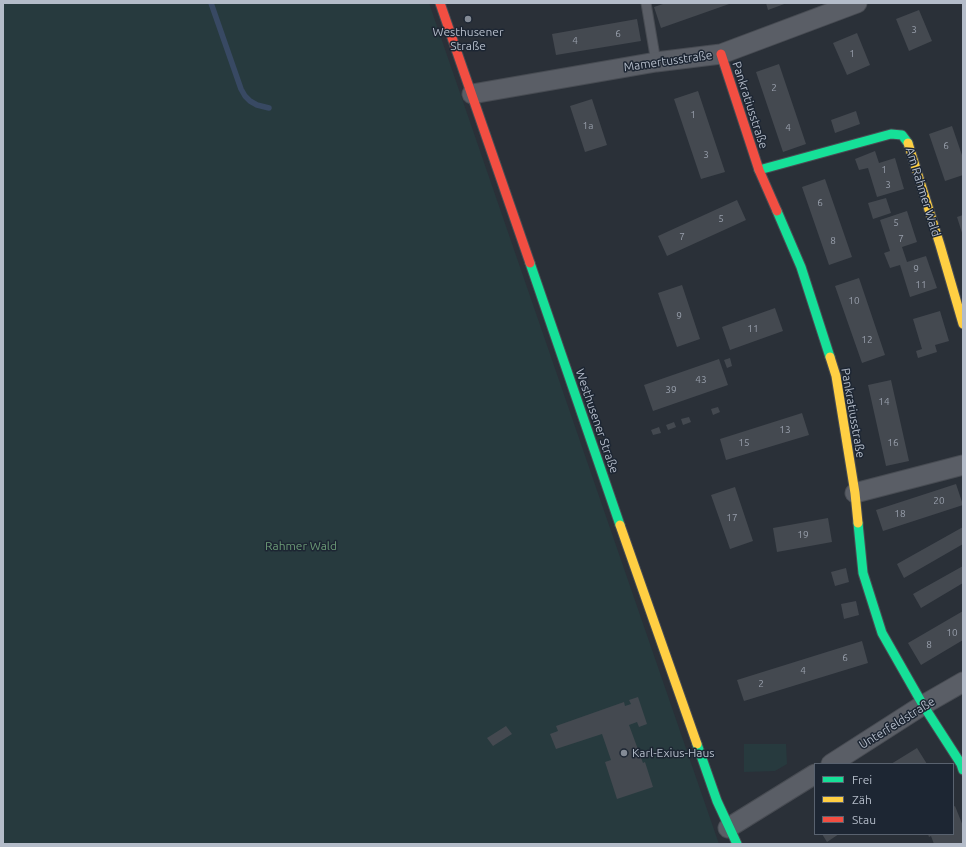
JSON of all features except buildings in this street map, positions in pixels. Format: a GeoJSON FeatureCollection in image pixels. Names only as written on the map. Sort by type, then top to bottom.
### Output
{"type":"FeatureCollection","features":[{"type":"Feature","properties":{"kind":"street","name":"Westhusener Straße"},"geometry":{"type":"LineString","coordinates":[[440,3],[716,800],[733,836]]}},
{"type":"Feature","properties":{"kind":"street","name":"Mamertusstraße"},"geometry":{"type":"LineString","coordinates":[[472,94],[656,62],[721,54],[857,3]]}},
{"type":"Feature","properties":{"kind":"street","name":"Pankratiusstraße"},"geometry":{"type":"LineString","coordinates":[[721,54],[759,170],[801,267],[836,376],[855,493],[864,573],[882,633],[923,705],[961,764],[963,770]]}},
{"type":"Feature","properties":{"kind":"street","name":"Am Rahmer Wald"},"geometry":{"type":"LineString","coordinates":[[759,170],[891,134],[902,135],[908,143],[963,324]]}},
{"type":"Feature","properties":{"kind":"street"},"geometry":{"type":"LineString","coordinates":[[855,493],[963,465]]}},
{"type":"Feature","properties":{"kind":"street","name":"Unterfeldstraße"},"geometry":{"type":"LineString","coordinates":[[833,763],[923,705],[963,682]]}},
{"type":"Feature","properties":{"kind":"street"},"geometry":{"type":"LineString","coordinates":[[733,836],[814,775]]}},
{"type":"Feature","properties":{"kind":"lane"},"geometry":{"type":"LineString","coordinates":[[646,3],[656,62]]}},
{"type":"Feature","properties":{"kind":"green space","name":"Rahmer Wald"},"geometry":{"type":"Polygon","coordinates":[[[3,3],[429,3],[719,844],[3,844],[3,3]]]}},
{"type":"Feature","properties":{"kind":"green space"},"geometry":{"type":"Polygon","coordinates":[[[744,744],[786,744],[787,764],[775,771],[744,772],[744,744]]]}},
{"type":"Feature","properties":{"kind":"waterway"},"geometry":{"type":"LineString","coordinates":[[211,3],[241,89],[250,101],[257,105],[269,108]]}},
{"type":"Feature","properties":{"kind":"traffic: fast"},"geometry":{"type":"LineString","coordinates":[[759,170],[891,134],[902,135],[908,143]]}},
{"type":"Feature","properties":{"kind":"traffic: fast"},"geometry":{"type":"LineString","coordinates":[[777,211],[801,267],[830,357]]}},
{"type":"Feature","properties":{"kind":"traffic: fast"},"geometry":{"type":"LineString","coordinates":[[530,263],[620,525]]}},
{"type":"Feature","properties":{"kind":"traffic: fast"},"geometry":{"type":"LineString","coordinates":[[858,523],[863,573],[882,633],[923,705],[961,764],[963,770]]}},
{"type":"Feature","properties":{"kind":"traffic: fast"},"geometry":{"type":"LineString","coordinates":[[697,744],[717,801],[737,844]]}},
{"type":"Feature","properties":{"kind":"traffic: slow"},"geometry":{"type":"LineString","coordinates":[[908,143],[963,324]]}},
{"type":"Feature","properties":{"kind":"traffic: slow"},"geometry":{"type":"LineString","coordinates":[[830,357],[836,376],[855,493],[858,523]]}},
{"type":"Feature","properties":{"kind":"traffic: slow"},"geometry":{"type":"LineString","coordinates":[[620,525],[697,744]]}},
{"type":"Feature","properties":{"kind":"traffic: jam"},"geometry":{"type":"LineString","coordinates":[[440,3],[530,263]]}},
{"type":"Feature","properties":{"kind":"traffic: jam"},"geometry":{"type":"LineString","coordinates":[[721,54],[759,170],[777,211]]}},
{"type":"Feature","properties":{"kind":"place","name":"Westhusener Straße"},"geometry":{"type":"Point","coordinates":[468,19]}},
{"type":"Feature","properties":{"kind":"place","name":"Karl-Exius-Haus"},"geometry":{"type":"Point","coordinates":[624,753]}}]}
